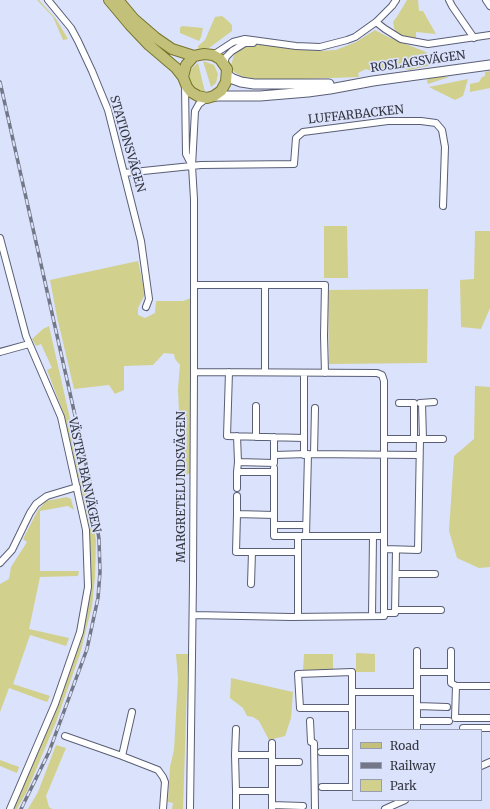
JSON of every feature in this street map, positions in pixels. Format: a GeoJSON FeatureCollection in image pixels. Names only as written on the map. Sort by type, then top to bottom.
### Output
{"type":"FeatureCollection","features":[{"type":"Feature","properties":{"kind":"main road","name":"ROSLAGSVÄGEN"},"geometry":{"type":"LineString","coordinates":[[109,0],[149,45],[176,68],[191,92],[198,96],[260,96],[308,92],[350,84],[490,65]]}},
{"type":"Feature","properties":{"kind":"main road"},"geometry":{"type":"LineString","coordinates":[[118,0],[134,19],[156,38],[172,49],[194,56],[204,54],[213,55],[220,59],[224,64],[227,75],[226,82],[221,91],[210,97]]}},
{"type":"Feature","properties":{"kind":"main road"},"geometry":{"type":"LineString","coordinates":[[184,80],[186,65],[194,56]]}},
{"type":"Feature","properties":{"kind":"main road","name":"ROSLAGSVÄGEN"},"geometry":{"type":"LineString","coordinates":[[227,75],[233,80],[254,84],[350,84]]}},
{"type":"Feature","properties":{"kind":"street","name":"STATIONSVÄGEN"},"geometry":{"type":"LineString","coordinates":[[48,0],[70,28],[92,71],[108,110],[140,236],[149,299],[146,307]]}},
{"type":"Feature","properties":{"kind":"street"},"geometry":{"type":"LineString","coordinates":[[213,55],[233,42],[245,39],[296,46],[320,47],[347,40],[355,37],[376,22],[396,0]]}},
{"type":"Feature","properties":{"kind":"street"},"geometry":{"type":"LineString","coordinates":[[449,0],[474,38]]}},
{"type":"Feature","properties":{"kind":"street"},"geometry":{"type":"LineString","coordinates":[[486,0],[490,6]]}},
{"type":"Feature","properties":{"kind":"street"},"geometry":{"type":"LineString","coordinates":[[376,22],[394,36],[408,41],[428,44],[490,35]]}},
{"type":"Feature","properties":{"kind":"street"},"geometry":{"type":"LineString","coordinates":[[224,64],[228,54],[238,46],[245,43],[262,42]]}},
{"type":"Feature","properties":{"kind":"street","name":"MARGRETELUNDSVÄGEN"},"geometry":{"type":"LineString","coordinates":[[184,80],[186,154],[192,166]]}},
{"type":"Feature","properties":{"kind":"street","name":"MARGRETELUNDSVÄGEN"},"geometry":{"type":"LineString","coordinates":[[190,809],[193,615],[194,372],[194,199],[192,166],[195,111],[199,104],[210,97]]}},
{"type":"Feature","properties":{"kind":"street","name":"LUFFARBACKEN"},"geometry":{"type":"LineString","coordinates":[[124,173],[223,164],[294,164],[296,138],[303,132],[388,121],[420,121],[436,123],[442,130],[445,147],[443,206]]}},
{"type":"Feature","properties":{"kind":"street","name":"VÄSTRA BANVÄGEN"},"geometry":{"type":"LineString","coordinates":[[0,238],[29,344],[61,417],[86,530],[88,587],[80,632],[55,704],[10,809]]}},
{"type":"Feature","properties":{"kind":"street"},"geometry":{"type":"LineString","coordinates":[[194,285],[325,286],[325,373]]}},
{"type":"Feature","properties":{"kind":"street"},"geometry":{"type":"LineString","coordinates":[[265,286],[265,372]]}},
{"type":"Feature","properties":{"kind":"street"},"geometry":{"type":"LineString","coordinates":[[0,352],[29,344]]}},
{"type":"Feature","properties":{"kind":"street"},"geometry":{"type":"LineString","coordinates":[[193,615],[384,616],[385,549],[384,381],[382,375],[377,373],[194,372]]}},
{"type":"Feature","properties":{"kind":"street"},"geometry":{"type":"LineString","coordinates":[[229,372],[227,436],[304,438]]}},
{"type":"Feature","properties":{"kind":"street"},"geometry":{"type":"LineString","coordinates":[[304,373],[304,438],[309,455]]}},
{"type":"Feature","properties":{"kind":"street"},"geometry":{"type":"LineString","coordinates":[[385,549],[418,550],[419,439],[422,402]]}},
{"type":"Feature","properties":{"kind":"street"},"geometry":{"type":"LineString","coordinates":[[399,403],[434,402]]}},
{"type":"Feature","properties":{"kind":"street"},"geometry":{"type":"LineString","coordinates":[[414,403],[419,439]]}},
{"type":"Feature","properties":{"kind":"street"},"geometry":{"type":"LineString","coordinates":[[256,406],[256,437]]}},
{"type":"Feature","properties":{"kind":"street"},"geometry":{"type":"LineString","coordinates":[[306,536],[309,455],[315,408]]}},
{"type":"Feature","properties":{"kind":"street"},"geometry":{"type":"LineString","coordinates":[[237,436],[237,488]]}},
{"type":"Feature","properties":{"kind":"street"},"geometry":{"type":"LineString","coordinates":[[274,437],[274,536],[384,536]]}},
{"type":"Feature","properties":{"kind":"street"},"geometry":{"type":"LineString","coordinates":[[384,439],[443,439]]}},
{"type":"Feature","properties":{"kind":"street"},"geometry":{"type":"LineString","coordinates":[[274,455],[419,455]]}},
{"type":"Feature","properties":{"kind":"street"},"geometry":{"type":"LineString","coordinates":[[238,462],[274,463]]}},
{"type":"Feature","properties":{"kind":"street"},"geometry":{"type":"LineString","coordinates":[[237,472],[274,472]]}},
{"type":"Feature","properties":{"kind":"street"},"geometry":{"type":"LineString","coordinates":[[0,563],[12,550],[36,504],[47,496],[77,487]]}},
{"type":"Feature","properties":{"kind":"street"},"geometry":{"type":"LineString","coordinates":[[237,496],[236,552],[298,552]]}},
{"type":"Feature","properties":{"kind":"street"},"geometry":{"type":"LineString","coordinates":[[237,514],[274,515]]}},
{"type":"Feature","properties":{"kind":"street"},"geometry":{"type":"LineString","coordinates":[[274,525],[306,525]]}},
{"type":"Feature","properties":{"kind":"street"},"geometry":{"type":"LineString","coordinates":[[298,536],[298,616]]}},
{"type":"Feature","properties":{"kind":"street"},"geometry":{"type":"LineString","coordinates":[[372,616],[373,536]]}},
{"type":"Feature","properties":{"kind":"street"},"geometry":{"type":"LineString","coordinates":[[384,613],[395,613],[396,550]]}},
{"type":"Feature","properties":{"kind":"street"},"geometry":{"type":"LineString","coordinates":[[251,584],[252,552]]}},
{"type":"Feature","properties":{"kind":"street"},"geometry":{"type":"LineString","coordinates":[[396,574],[435,574]]}},
{"type":"Feature","properties":{"kind":"street"},"geometry":{"type":"LineString","coordinates":[[395,610],[441,610]]}},
{"type":"Feature","properties":{"kind":"street"},"geometry":{"type":"LineString","coordinates":[[417,651],[417,729]]}},
{"type":"Feature","properties":{"kind":"street"},"geometry":{"type":"LineString","coordinates":[[451,651],[451,683],[456,686],[490,686]]}},
{"type":"Feature","properties":{"kind":"street"},"geometry":{"type":"LineString","coordinates":[[322,787],[352,787],[352,708],[352,692],[352,672],[298,674],[300,708],[352,708]]}},
{"type":"Feature","properties":{"kind":"street"},"geometry":{"type":"LineString","coordinates":[[417,672],[451,672]]}},
{"type":"Feature","properties":{"kind":"street"},"geometry":{"type":"LineString","coordinates":[[456,686],[456,718],[490,718]]}},
{"type":"Feature","properties":{"kind":"street"},"geometry":{"type":"LineString","coordinates":[[352,692],[417,692]]}},
{"type":"Feature","properties":{"kind":"street"},"geometry":{"type":"LineString","coordinates":[[417,706],[447,707]]}},
{"type":"Feature","properties":{"kind":"street"},"geometry":{"type":"LineString","coordinates":[[122,756],[132,712]]}},
{"type":"Feature","properties":{"kind":"street"},"geometry":{"type":"LineString","coordinates":[[310,721],[311,742],[314,743],[315,809]]}},
{"type":"Feature","properties":{"kind":"street"},"geometry":{"type":"LineString","coordinates":[[417,721],[449,721]]}},
{"type":"Feature","properties":{"kind":"street"},"geometry":{"type":"LineString","coordinates":[[463,728],[490,728]]}},
{"type":"Feature","properties":{"kind":"street"},"geometry":{"type":"LineString","coordinates":[[236,729],[236,809]]}},
{"type":"Feature","properties":{"kind":"street"},"geometry":{"type":"LineString","coordinates":[[65,736],[122,756],[153,768],[161,773],[165,782],[163,809]]}},
{"type":"Feature","properties":{"kind":"street"},"geometry":{"type":"LineString","coordinates":[[272,743],[272,807],[303,806]]}},
{"type":"Feature","properties":{"kind":"street"},"geometry":{"type":"LineString","coordinates":[[321,752],[352,754]]}},
{"type":"Feature","properties":{"kind":"street"},"geometry":{"type":"LineString","coordinates":[[235,755],[272,755]]}},
{"type":"Feature","properties":{"kind":"street"},"geometry":{"type":"LineString","coordinates":[[272,762],[299,762]]}},
{"type":"Feature","properties":{"kind":"street"},"geometry":{"type":"LineString","coordinates":[[236,791],[272,791]]}},
{"type":"Feature","properties":{"kind":"street"},"geometry":{"type":"LineString","coordinates":[[385,809],[403,801]]}},
{"type":"Feature","properties":{"kind":"green space"},"geometry":{"type":"Polygon","coordinates":[[[37,0],[39,0],[56,19],[68,39],[63,40],[53,17],[37,0]]]}},
{"type":"Feature","properties":{"kind":"green space"},"geometry":{"type":"Polygon","coordinates":[[[407,0],[418,0],[419,11],[423,11],[436,34],[416,32],[416,39],[402,37],[395,32],[393,22],[407,0]]]}},
{"type":"Feature","properties":{"kind":"green space"},"geometry":{"type":"Polygon","coordinates":[[[222,16],[232,25],[232,31],[209,48],[198,49],[198,46],[205,40],[215,17],[222,16]]]}},
{"type":"Feature","properties":{"kind":"green space"},"geometry":{"type":"Polygon","coordinates":[[[182,26],[203,28],[199,41],[180,33],[180,28],[182,26]]]}},
{"type":"Feature","properties":{"kind":"green space"},"geometry":{"type":"Polygon","coordinates":[[[375,30],[388,37],[426,52],[430,57],[428,66],[409,70],[402,68],[371,71],[366,69],[358,73],[359,77],[257,79],[243,77],[234,72],[231,66],[234,54],[244,46],[263,44],[318,51],[336,50],[356,42],[375,30]]]}},
{"type":"Feature","properties":{"kind":"green space"},"geometry":{"type":"Polygon","coordinates":[[[203,61],[214,65],[218,74],[216,83],[211,87],[203,61]]]}},
{"type":"Feature","properties":{"kind":"green space"},"geometry":{"type":"Polygon","coordinates":[[[198,63],[205,92],[197,91],[192,87],[189,78],[191,69],[198,63]]]}},
{"type":"Feature","properties":{"kind":"green space"},"geometry":{"type":"Polygon","coordinates":[[[490,71],[490,88],[470,92],[470,84],[479,82],[482,77],[485,76],[485,72],[490,71]]]}},
{"type":"Feature","properties":{"kind":"green space"},"geometry":{"type":"Polygon","coordinates":[[[439,76],[449,77],[428,84],[428,78],[439,76]]]}},
{"type":"Feature","properties":{"kind":"green space"},"geometry":{"type":"Polygon","coordinates":[[[468,79],[463,96],[455,100],[429,87],[468,79]]]}},
{"type":"Feature","properties":{"kind":"green space"},"geometry":{"type":"Polygon","coordinates":[[[324,226],[347,226],[348,278],[324,278],[324,226]]]}},
{"type":"Feature","properties":{"kind":"green space"},"geometry":{"type":"Polygon","coordinates":[[[475,231],[490,231],[490,308],[481,329],[461,327],[460,280],[474,279],[475,231]]]}},
{"type":"Feature","properties":{"kind":"green space"},"geometry":{"type":"Polygon","coordinates":[[[138,261],[145,294],[138,308],[138,315],[145,318],[155,313],[156,301],[183,301],[191,298],[191,472],[186,476],[177,476],[175,469],[181,460],[178,389],[180,365],[175,359],[174,354],[164,353],[153,365],[124,366],[124,390],[115,394],[109,385],[74,389],[57,317],[50,280],[138,261]]]}},
{"type":"Feature","properties":{"kind":"green space"},"geometry":{"type":"Polygon","coordinates":[[[428,289],[427,363],[329,364],[328,290],[428,289]]]}},
{"type":"Feature","properties":{"kind":"green space"},"geometry":{"type":"Polygon","coordinates":[[[49,326],[92,516],[96,541],[95,577],[92,606],[80,654],[56,722],[27,791],[17,809],[13,809],[47,731],[67,677],[90,599],[89,532],[84,501],[63,412],[47,370],[52,368],[41,344],[36,346],[32,339],[43,329],[49,326]]]}},
{"type":"Feature","properties":{"kind":"green space"},"geometry":{"type":"Polygon","coordinates":[[[475,386],[490,387],[490,567],[479,568],[457,558],[449,531],[454,456],[474,439],[475,386]]]}},
{"type":"Feature","properties":{"kind":"green space"},"geometry":{"type":"Polygon","coordinates":[[[67,497],[71,499],[74,510],[68,506],[40,511],[40,571],[79,571],[78,576],[40,577],[29,629],[69,638],[66,646],[30,635],[13,684],[50,696],[47,702],[9,688],[0,712],[0,584],[9,579],[11,567],[27,542],[23,539],[38,510],[46,501],[67,497]]]}},
{"type":"Feature","properties":{"kind":"green space"},"geometry":{"type":"Polygon","coordinates":[[[356,653],[375,654],[375,672],[356,672],[356,653]]]}},
{"type":"Feature","properties":{"kind":"green space"},"geometry":{"type":"Polygon","coordinates":[[[176,654],[188,654],[183,809],[172,809],[173,803],[168,802],[170,767],[174,750],[178,679],[176,654]]]}},
{"type":"Feature","properties":{"kind":"green space"},"geometry":{"type":"Polygon","coordinates":[[[304,654],[333,654],[333,672],[303,671],[304,654]]]}},
{"type":"Feature","properties":{"kind":"green space"},"geometry":{"type":"Polygon","coordinates":[[[231,678],[293,692],[291,718],[285,736],[269,740],[259,721],[253,717],[247,716],[243,708],[230,698],[231,678]]]}},
{"type":"Feature","properties":{"kind":"green space"},"geometry":{"type":"Polygon","coordinates":[[[56,745],[66,748],[46,796],[49,807],[52,809],[28,809],[38,792],[56,745]]]}},
{"type":"Feature","properties":{"kind":"green space"},"geometry":{"type":"Polygon","coordinates":[[[0,760],[19,767],[17,773],[0,766],[0,760]]]}},
{"type":"Feature","properties":{"kind":"railway"},"geometry":{"type":"LineString","coordinates":[[0,82],[92,491],[99,539],[100,572],[98,598],[87,649],[49,752],[21,809]]}}]}
